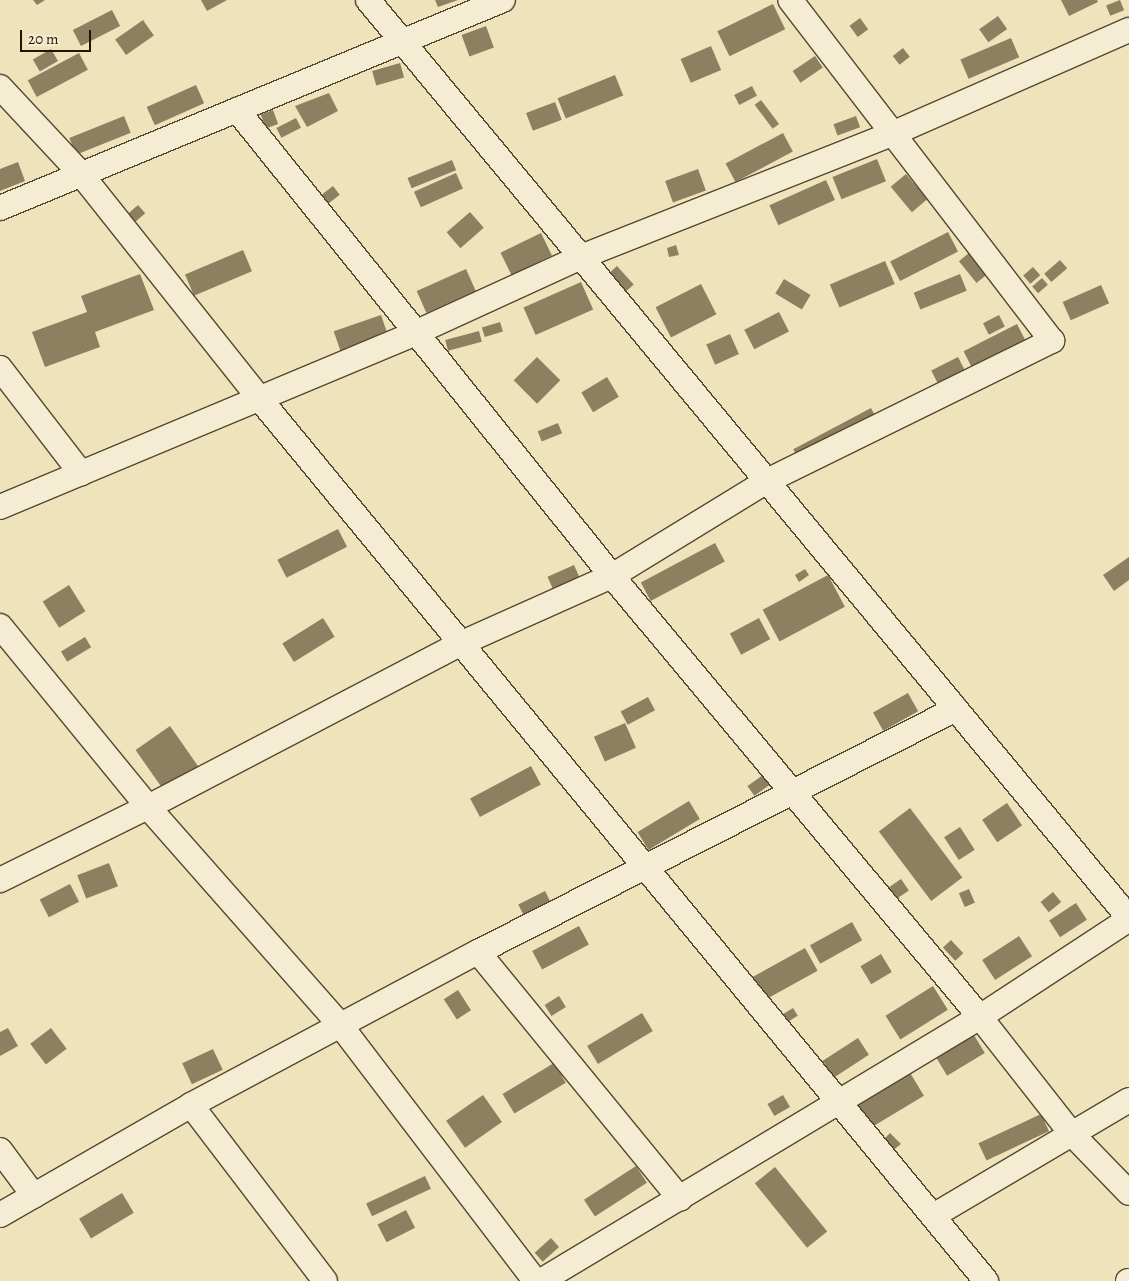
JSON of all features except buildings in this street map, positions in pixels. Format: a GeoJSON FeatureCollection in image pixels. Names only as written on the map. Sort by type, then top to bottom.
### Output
{"type":"FeatureCollection","features":[{"type":"Feature","properties":{"kind":"street"},"geometry":{"type":"LineString","coordinates":[[368,0],[1129,919],[980,1017],[541,1281]]}},
{"type":"Feature","properties":{"kind":"street"},"geometry":{"type":"LineString","coordinates":[[0,208],[503,0]]}},
{"type":"Feature","properties":{"kind":"street"},"geometry":{"type":"LineString","coordinates":[[1,879],[148,807],[462,643],[612,576],[767,481],[1052,341],[790,0]]}},
{"type":"Feature","properties":{"kind":"street"},"geometry":{"type":"LineString","coordinates":[[0,507],[415,333],[581,256],[892,134],[1129,30]]}},
{"type":"Feature","properties":{"kind":"street"},"geometry":{"type":"LineString","coordinates":[[0,87],[81,174],[260,398],[986,1281]]}},
{"type":"Feature","properties":{"kind":"street"},"geometry":{"type":"LineString","coordinates":[[237,110],[612,576],[980,1017],[1071,1133],[1129,1193]]}},
{"type":"Feature","properties":{"kind":"street"},"geometry":{"type":"LineString","coordinates":[[0,368],[81,473]]}},
{"type":"Feature","properties":{"kind":"street"},"geometry":{"type":"LineString","coordinates":[[0,626],[148,807],[341,1026],[535,1281]]}},
{"type":"Feature","properties":{"kind":"street"},"geometry":{"type":"LineString","coordinates":[[0,1215],[191,1105],[478,952],[956,709]]}},
{"type":"Feature","properties":{"kind":"street"},"geometry":{"type":"LineString","coordinates":[[478,952],[680,1199]]}},
{"type":"Feature","properties":{"kind":"street"},"geometry":{"type":"LineString","coordinates":[[933,1216],[1129,1100]]}},
{"type":"Feature","properties":{"kind":"street"},"geometry":{"type":"LineString","coordinates":[[191,1105],[324,1281]]}},
{"type":"Feature","properties":{"kind":"street"},"geometry":{"type":"LineString","coordinates":[[0,1150],[34,1196]]}}]}
